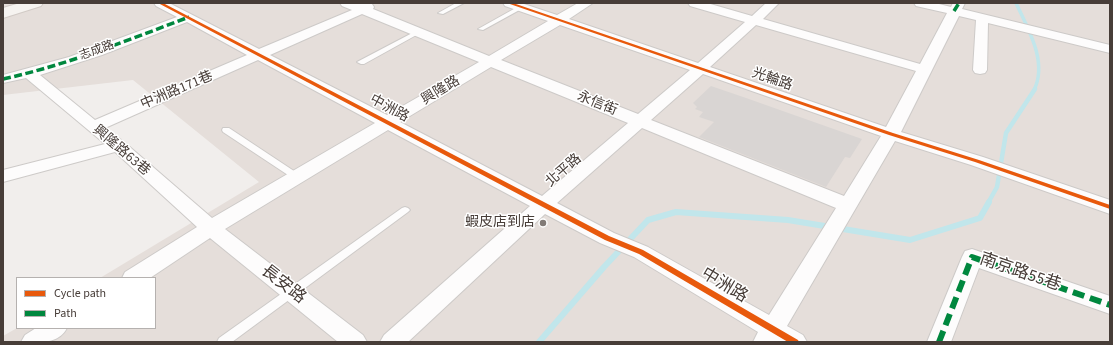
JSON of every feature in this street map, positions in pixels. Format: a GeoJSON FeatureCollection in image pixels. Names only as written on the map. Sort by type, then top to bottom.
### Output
{"type":"FeatureCollection","features":[{"type":"Feature","properties":{"kind":"main road"},"geometry":{"type":"LineString","coordinates":[[3,13],[36,3]]}},
{"type":"Feature","properties":{"kind":"street","name":"永信街"},"geometry":{"type":"LineString","coordinates":[[346,3],[639,121],[846,208]]}},
{"type":"Feature","properties":{"kind":"street","name":"中洲路171巷"},"geometry":{"type":"LineString","coordinates":[[93,127],[378,3]]}},
{"type":"Feature","properties":{"kind":"street","name":"興隆路"},"geometry":{"type":"LineString","coordinates":[[135,277],[211,228],[588,3]]}},
{"type":"Feature","properties":{"kind":"street"},"geometry":{"type":"LineString","coordinates":[[694,3],[924,69]]}},
{"type":"Feature","properties":{"kind":"street","name":"北平路"},"geometry":{"type":"LineString","coordinates":[[392,342],[543,205],[701,68],[773,3]]}},
{"type":"Feature","properties":{"kind":"street"},"geometry":{"type":"LineString","coordinates":[[920,3],[956,7],[982,18],[1110,49]]}},
{"type":"Feature","properties":{"kind":"street","name":"中洲路"},"geometry":{"type":"LineString","coordinates":[[165,4],[543,205],[607,238],[641,252],[768,336],[795,342]]}},
{"type":"Feature","properties":{"kind":"street","name":"光輪路"},"geometry":{"type":"LineString","coordinates":[[515,5],[891,134],[977,161],[1110,207]]}},
{"type":"Feature","properties":{"kind":"street"},"geometry":{"type":"LineString","coordinates":[[768,336],[891,134],[956,7]]}},
{"type":"Feature","properties":{"kind":"street","name":"志成路"},"geometry":{"type":"LineString","coordinates":[[3,79],[30,74],[189,17]]}},
{"type":"Feature","properties":{"kind":"street"},"geometry":{"type":"LineString","coordinates":[[980,70],[982,18]]}},
{"type":"Feature","properties":{"kind":"street","name":"興隆路63巷"},"geometry":{"type":"LineString","coordinates":[[30,74],[118,146],[211,228]]}},
{"type":"Feature","properties":{"kind":"street"},"geometry":{"type":"LineString","coordinates":[[3,176],[118,146]]}},
{"type":"Feature","properties":{"kind":"street","name":"長安路"},"geometry":{"type":"LineString","coordinates":[[211,228],[355,342]]}},
{"type":"Feature","properties":{"kind":"street","name":"南京路55巷"},"geometry":{"type":"LineString","coordinates":[[939,342],[972,256],[1110,305]]}},
{"type":"Feature","properties":{"kind":"street"},"geometry":{"type":"LineString","coordinates":[[33,342],[53,329]]}},
{"type":"Feature","properties":{"kind":"lane"},"geometry":{"type":"LineString","coordinates":[[441,13],[461,3]]}},
{"type":"Feature","properties":{"kind":"lane"},"geometry":{"type":"LineString","coordinates":[[481,29],[515,5]]}},
{"type":"Feature","properties":{"kind":"lane"},"geometry":{"type":"LineString","coordinates":[[361,62],[418,32]]}},
{"type":"Feature","properties":{"kind":"lane"},"geometry":{"type":"LineString","coordinates":[[226,130],[297,177]]}},
{"type":"Feature","properties":{"kind":"lane"},"geometry":{"type":"LineString","coordinates":[[223,342],[405,210]]}},
{"type":"Feature","properties":{"kind":"shaded area"},"geometry":{"type":"Polygon","coordinates":[[[3,3],[1110,3],[1110,342],[3,342],[3,336],[16,329],[156,329],[156,277],[102,277],[259,182],[133,80],[3,95],[3,3]]]}},
{"type":"Feature","properties":{"kind":"building"},"geometry":{"type":"Polygon","coordinates":[[[711,86],[862,139],[850,158],[845,157],[826,187],[699,137],[714,122],[699,117],[703,112],[695,109],[697,107],[693,103],[711,86]]]}},
{"type":"Feature","properties":{"kind":"waterway"},"geometry":{"type":"LineString","coordinates":[[1016,3],[1031,35],[1038,57],[1038,79],[1034,90]]}},
{"type":"Feature","properties":{"kind":"waterway"},"geometry":{"type":"LineString","coordinates":[[988,203],[997,187],[1006,133],[1035,89]]}},
{"type":"Feature","properties":{"kind":"waterway"},"geometry":{"type":"LineString","coordinates":[[539,342],[604,267],[648,220],[676,212],[788,220],[910,240],[980,218],[989,202]]}},
{"type":"Feature","properties":{"kind":"marked path"},"geometry":{"type":"LineString","coordinates":[[954,11],[959,3]]}},
{"type":"Feature","properties":{"kind":"marked path"},"geometry":{"type":"LineString","coordinates":[[3,79],[50,68],[189,17]]}},
{"type":"Feature","properties":{"kind":"marked path"},"geometry":{"type":"LineString","coordinates":[[939,342],[972,257],[1110,305]]}},
{"type":"Feature","properties":{"kind":"cycle path"},"geometry":{"type":"LineString","coordinates":[[160,3],[607,238],[641,252],[795,342]]}},
{"type":"Feature","properties":{"kind":"cycle path"},"geometry":{"type":"LineString","coordinates":[[509,3],[891,134],[977,161],[1110,207]]}},
{"type":"Feature","properties":{"kind":"place","name":"蝦皮店到店"},"geometry":{"type":"Point","coordinates":[543,223]}}]}
